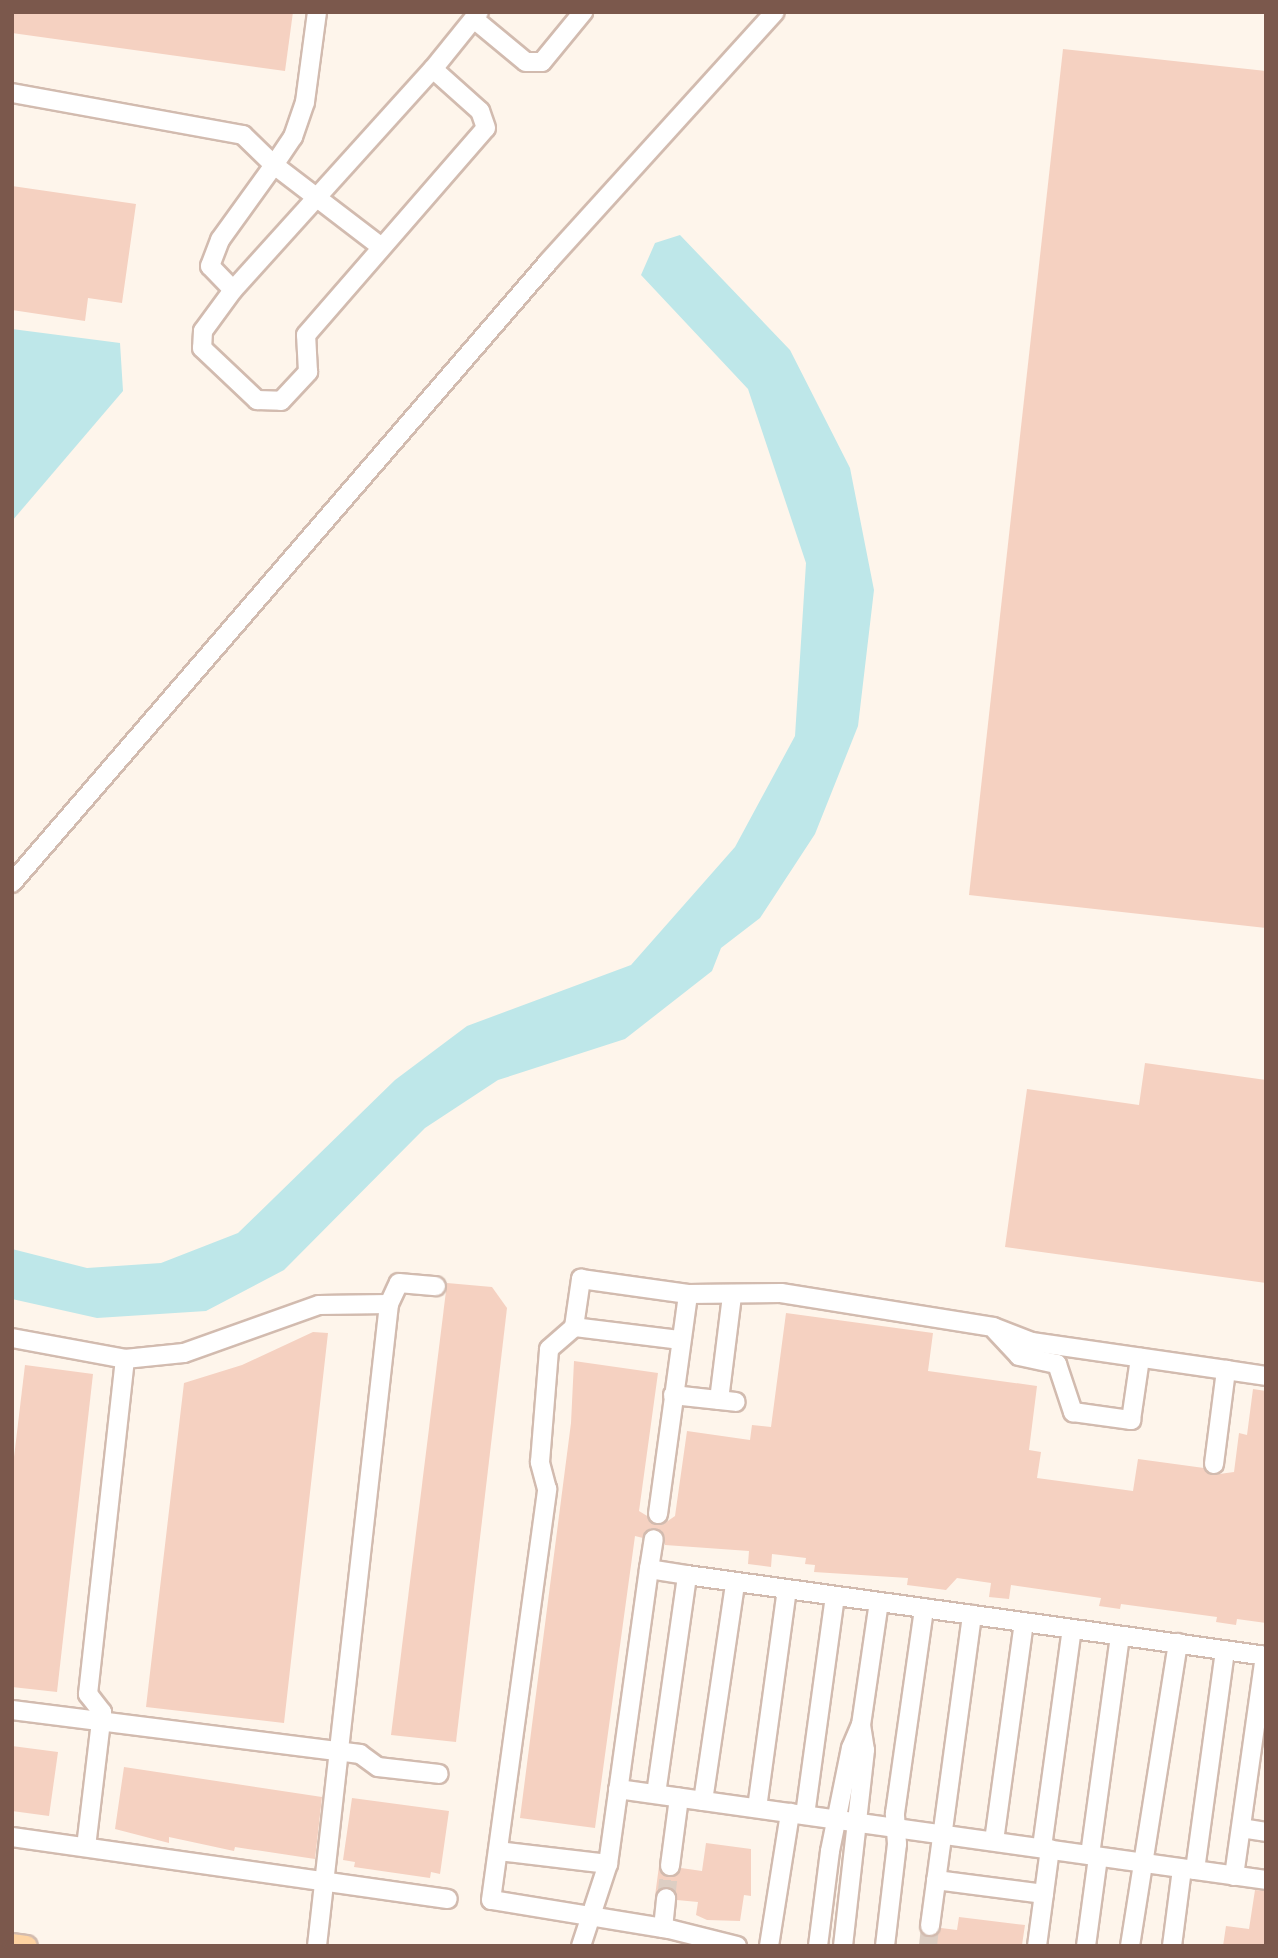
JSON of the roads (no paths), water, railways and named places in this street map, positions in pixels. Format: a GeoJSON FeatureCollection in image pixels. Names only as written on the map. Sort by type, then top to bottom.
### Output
{"type":"FeatureCollection","features":[{"type":"Feature","properties":{"kind":"main road"},"geometry":{"type":"LineString","coordinates":[[12,1944],[26,1946]]}},
{"type":"Feature","properties":{"kind":"lane"},"geometry":{"type":"LineString","coordinates":[[233,290],[210,266],[220,240],[293,137],[305,102],[317,12]]}},
{"type":"Feature","properties":{"kind":"lane"},"geometry":{"type":"LineString","coordinates":[[433,69],[480,111],[486,128],[306,335],[308,372],[281,401],[257,400],[202,348],[203,331],[233,290],[433,69],[476,16],[526,62],[542,62],[583,12]]}},
{"type":"Feature","properties":{"kind":"lane"},"geometry":{"type":"LineString","coordinates":[[12,883],[549,261],[775,12]]}},
{"type":"Feature","properties":{"kind":"lane"},"geometry":{"type":"LineString","coordinates":[[12,93],[243,135],[274,165],[318,195],[380,247]]}},
{"type":"Feature","properties":{"kind":"lane"},"geometry":{"type":"LineString","coordinates":[[737,1946],[663,1928],[491,1900],[547,1489],[540,1462],[549,1349],[574,1327],[582,1279],[688,1294],[782,1293],[993,1327],[1032,1342],[1266,1376]]}},
{"type":"Feature","properties":{"kind":"lane"},"geometry":{"type":"LineString","coordinates":[[317,1946],[341,1754],[389,1304],[399,1283],[436,1286]]}},
{"type":"Feature","properties":{"kind":"lane"},"geometry":{"type":"LineString","coordinates":[[658,1514],[688,1294]]}},
{"type":"Feature","properties":{"kind":"lane"},"geometry":{"type":"LineString","coordinates":[[673,1395],[727,1401],[732,1295]]}},
{"type":"Feature","properties":{"kind":"lane"},"geometry":{"type":"LineString","coordinates":[[12,1338],[125,1359],[184,1353],[319,1305],[389,1304]]}},
{"type":"Feature","properties":{"kind":"lane"},"geometry":{"type":"LineString","coordinates":[[574,1327],[680,1340]]}},
{"type":"Feature","properties":{"kind":"lane"},"geometry":{"type":"LineString","coordinates":[[993,1327],[1018,1356],[1057,1364],[1073,1412],[1131,1420],[1140,1358]]}},
{"type":"Feature","properties":{"kind":"lane"},"geometry":{"type":"LineString","coordinates":[[86,1847],[102,1712],[88,1694],[125,1359]]}},
{"type":"Feature","properties":{"kind":"lane"},"geometry":{"type":"LineString","coordinates":[[1214,1464],[1226,1370]]}},
{"type":"Feature","properties":{"kind":"lane"},"geometry":{"type":"LineString","coordinates":[[581,1946],[608,1864],[654,1539]]}},
{"type":"Feature","properties":{"kind":"lane"},"geometry":{"type":"LineString","coordinates":[[649,1569],[1265,1656],[1263,1687],[1234,1876]]}},
{"type":"Feature","properties":{"kind":"lane"},"geometry":{"type":"LineString","coordinates":[[656,1794],[687,1575]]}},
{"type":"Feature","properties":{"kind":"lane"},"geometry":{"type":"LineString","coordinates":[[703,1801],[735,1583]]}},
{"type":"Feature","properties":{"kind":"lane"},"geometry":{"type":"LineString","coordinates":[[757,1808],[787,1590]]}},
{"type":"Feature","properties":{"kind":"lane"},"geometry":{"type":"LineString","coordinates":[[769,1946],[798,1814],[835,1597]]}},
{"type":"Feature","properties":{"kind":"lane"},"geometry":{"type":"LineString","coordinates":[[818,1946],[865,1750],[861,1725],[878,1602]]}},
{"type":"Feature","properties":{"kind":"lane"},"geometry":{"type":"LineString","coordinates":[[885,1946],[924,1608]]}},
{"type":"Feature","properties":{"kind":"lane"},"geometry":{"type":"LineString","coordinates":[[930,1926],[972,1615]]}},
{"type":"Feature","properties":{"kind":"lane"},"geometry":{"type":"LineString","coordinates":[[994,1841],[1024,1622]]}},
{"type":"Feature","properties":{"kind":"lane"},"geometry":{"type":"LineString","coordinates":[[1037,1946],[1072,1629]]}},
{"type":"Feature","properties":{"kind":"lane"},"geometry":{"type":"LineString","coordinates":[[1086,1946],[1120,1636]]}},
{"type":"Feature","properties":{"kind":"lane"},"geometry":{"type":"LineString","coordinates":[[1130,1946],[1178,1643]]}},
{"type":"Feature","properties":{"kind":"lane"},"geometry":{"type":"LineString","coordinates":[[1172,1946],[1189,1869],[1225,1650]]}},
{"type":"Feature","properties":{"kind":"lane"},"geometry":{"type":"LineString","coordinates":[[12,1710],[101,1724],[341,1754],[360,1754],[378,1767],[439,1774]]}},
{"type":"Feature","properties":{"kind":"lane"},"geometry":{"type":"LineString","coordinates":[[618,1788],[1266,1880]]}},
{"type":"Feature","properties":{"kind":"lane"},"geometry":{"type":"LineString","coordinates":[[670,1866],[679,1798]]}},
{"type":"Feature","properties":{"kind":"lane"},"geometry":{"type":"LineString","coordinates":[[843,1946],[848,1821]]}},
{"type":"Feature","properties":{"kind":"lane"},"geometry":{"type":"LineString","coordinates":[[1241,1828],[1266,1832]]}},
{"type":"Feature","properties":{"kind":"lane"},"geometry":{"type":"LineString","coordinates":[[12,1837],[448,1899]]}},
{"type":"Feature","properties":{"kind":"lane"},"geometry":{"type":"LineString","coordinates":[[498,1851],[608,1864]]}},
{"type":"Feature","properties":{"kind":"lane"},"geometry":{"type":"LineString","coordinates":[[936,1880],[1044,1894]]}},
{"type":"Feature","properties":{"kind":"lane"},"geometry":{"type":"LineString","coordinates":[[663,1928],[666,1898]]}},
{"type":"Feature","properties":{"kind":"water"},"geometry":{"type":"Polygon","coordinates":[[[680,235],[790,350],[850,468],[874,590],[858,726],[815,834],[760,918],[721,948],[712,971],[625,1039],[498,1080],[425,1128],[284,1270],[206,1311],[97,1318],[12,1299],[12,1249],[87,1268],[161,1263],[238,1233],[395,1080],[467,1026],[631,965],[735,847],[795,736],[806,563],[748,389],[641,275],[655,243],[680,235]]]}},
{"type":"Feature","properties":{"kind":"water"},"geometry":{"type":"Polygon","coordinates":[[[12,329],[120,343],[123,391],[12,521],[12,329]]]}},
{"type":"Feature","properties":{"kind":"tunnel"},"geometry":{"type":"LineString","coordinates":[[666,1898],[670,1866]]}},
{"type":"Feature","properties":{"kind":"tunnel"},"geometry":{"type":"LineString","coordinates":[[928,1946],[930,1926]]}}]}
